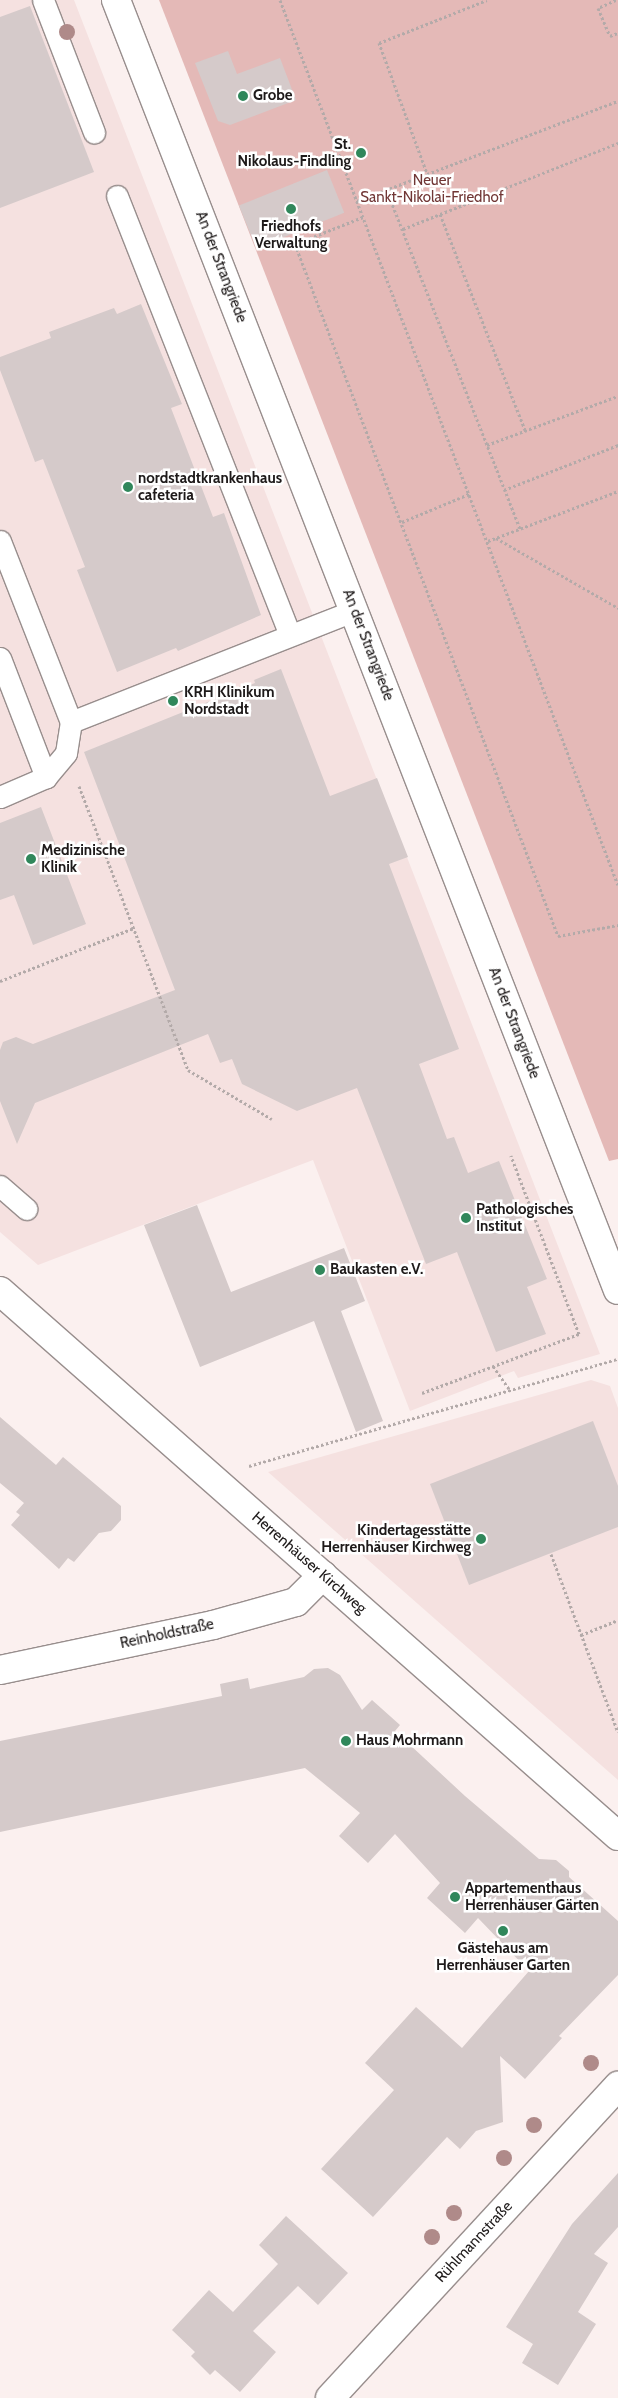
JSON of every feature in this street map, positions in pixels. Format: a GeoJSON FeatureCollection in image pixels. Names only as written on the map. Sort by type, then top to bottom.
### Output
{"type":"FeatureCollection","features":[{"type":"Feature","properties":{"kind":"street","name":"An der Strangriede"},"geometry":{"type":"LineString","coordinates":[[116,0],[618,1290]]}},
{"type":"Feature","properties":{"kind":"street","name":"Herrenhäuser Kirchweg"},"geometry":{"type":"LineString","coordinates":[[0,1290],[618,1836]]}},
{"type":"Feature","properties":{"kind":"street","name":"Reinholdstraße"},"geometry":{"type":"LineString","coordinates":[[0,1670],[212,1625],[296,1602],[323,1575]]}},
{"type":"Feature","properties":{"kind":"street","name":"Rühlmannstraße"},"geometry":{"type":"LineString","coordinates":[[330,2398],[618,2086]]}},
{"type":"Feature","properties":{"kind":"lane"},"geometry":{"type":"LineString","coordinates":[[43,0],[94,132]]}},
{"type":"Feature","properties":{"kind":"lane"},"geometry":{"type":"LineString","coordinates":[[117,196],[290,635]]}},
{"type":"Feature","properties":{"kind":"lane"},"geometry":{"type":"LineString","coordinates":[[0,543],[71,722],[66,753],[46,778],[0,797]]}},
{"type":"Feature","properties":{"kind":"lane"},"geometry":{"type":"LineString","coordinates":[[71,722],[354,610]]}},
{"type":"Feature","properties":{"kind":"lane"},"geometry":{"type":"LineString","coordinates":[[0,658],[46,778]]}},
{"type":"Feature","properties":{"kind":"lane"},"geometry":{"type":"LineString","coordinates":[[0,1186],[26,1209]]}},
{"type":"Feature","properties":{"kind":"path"},"geometry":{"type":"LineString","coordinates":[[280,0],[618,885]]}},
{"type":"Feature","properties":{"kind":"path"},"geometry":{"type":"LineString","coordinates":[[428,176],[379,43],[487,0]]}},
{"type":"Feature","properties":{"kind":"path"},"geometry":{"type":"LineString","coordinates":[[616,0],[598,8],[610,36],[618,33]]}},
{"type":"Feature","properties":{"kind":"path"},"geometry":{"type":"LineString","coordinates":[[357,201],[428,176],[618,101]]}},
{"type":"Feature","properties":{"kind":"path"},"geometry":{"type":"LineString","coordinates":[[403,230],[618,143]]}},
{"type":"Feature","properties":{"kind":"path"},"geometry":{"type":"LineString","coordinates":[[388,191],[520,529]]}},
{"type":"Feature","properties":{"kind":"path"},"geometry":{"type":"LineString","coordinates":[[440,214],[525,430]]}},
{"type":"Feature","properties":{"kind":"path"},"geometry":{"type":"LineString","coordinates":[[363,217],[295,244],[558,936],[618,925]]}},
{"type":"Feature","properties":{"kind":"path"},"geometry":{"type":"LineString","coordinates":[[487,445],[618,396]]}},
{"type":"Feature","properties":{"kind":"path"},"geometry":{"type":"LineString","coordinates":[[504,490],[618,445]]}},
{"type":"Feature","properties":{"kind":"path"},"geometry":{"type":"LineString","coordinates":[[488,541],[618,491]]}},
{"type":"Feature","properties":{"kind":"path"},"geometry":{"type":"LineString","coordinates":[[402,522],[469,494]]}},
{"type":"Feature","properties":{"kind":"path"},"geometry":{"type":"LineString","coordinates":[[496,538],[618,608]]}},
{"type":"Feature","properties":{"kind":"path"},"geometry":{"type":"LineString","coordinates":[[66,753],[188,1070],[272,1119]]}},
{"type":"Feature","properties":{"kind":"path"},"geometry":{"type":"LineString","coordinates":[[0,981],[134,928]]}},
{"type":"Feature","properties":{"kind":"path"},"geometry":{"type":"LineString","coordinates":[[422,1393],[579,1334],[511,1156]]}},
{"type":"Feature","properties":{"kind":"path"},"geometry":{"type":"LineString","coordinates":[[211,1477],[618,1359]]}},
{"type":"Feature","properties":{"kind":"path"},"geometry":{"type":"LineString","coordinates":[[493,1366],[510,1390]]}},
{"type":"Feature","properties":{"kind":"path"},"geometry":{"type":"LineString","coordinates":[[551,1554],[618,1732]]}},
{"type":"Feature","properties":{"kind":"path"},"geometry":{"type":"LineString","coordinates":[[581,1635],[618,1620]]}},
{"type":"Feature","properties":{"kind":"shaded area","name":"KRH Klinikum Nordstadt"},"geometry":{"type":"Polygon","coordinates":[[[0,0],[74,0],[600,1354],[518,1378],[514,1371],[410,1411],[313,1160],[38,1265],[0,1232],[0,0]]]}},
{"type":"Feature","properties":{"kind":"shaded area","name":"Kindertagesstätte Herrenhäuser Kirchweg"},"geometry":{"type":"Polygon","coordinates":[[[591,1380],[610,1386],[618,1408],[618,1780],[268,1472],[591,1380]]]}},
{"type":"Feature","properties":{"kind":"green space","name":"Neuer Sankt-Nikolai-Friedhof"},"geometry":{"type":"Polygon","coordinates":[[[159,0],[618,0],[618,1159],[609,1161],[159,0]]]}},
{"type":"Feature","properties":{"kind":"building"},"geometry":{"type":"Polygon","coordinates":[[[30,6],[94,172],[0,208],[0,17],[30,6]]]}},
{"type":"Feature","properties":{"kind":"building","name":"Grobe"},"geometry":{"type":"Polygon","coordinates":[[[228,51],[237,74],[280,58],[296,100],[230,125],[218,121],[195,63],[228,51]]]}},
{"type":"Feature","properties":{"kind":"building","name":"Friedhofs Verwaltung"},"geometry":{"type":"Polygon","coordinates":[[[327,170],[344,213],[256,248],[239,206],[327,170]]]}},
{"type":"Feature","properties":{"kind":"building","name":"nordstadtkrankenhaus cafeteria"},"geometry":{"type":"Polygon","coordinates":[[[141,304],[182,404],[171,408],[213,517],[224,513],[261,615],[178,651],[176,648],[117,672],[77,570],[85,567],[43,459],[35,462],[0,370],[0,357],[51,338],[49,332],[114,308],[117,314],[141,304]]]}},
{"type":"Feature","properties":{"kind":"building"},"geometry":{"type":"Polygon","coordinates":[[[281,669],[330,796],[377,778],[408,857],[389,864],[459,1049],[419,1064],[447,1139],[454,1137],[468,1173],[499,1161],[547,1279],[527,1287],[546,1334],[496,1352],[457,1252],[426,1264],[357,1088],[297,1111],[242,1084],[232,1059],[220,1063],[208,1034],[35,1103],[17,1144],[0,1101],[0,1050],[3,1042],[16,1037],[33,1044],[175,990],[84,752],[255,683],[254,680],[281,669]]]}},
{"type":"Feature","properties":{"kind":"building","name":"Medizinische Klinik"},"geometry":{"type":"Polygon","coordinates":[[[41,807],[86,924],[33,945],[14,895],[0,900],[0,823],[41,807]]]}},
{"type":"Feature","properties":{"kind":"building","name":"Baukasten e.V."},"geometry":{"type":"Polygon","coordinates":[[[197,1205],[231,1292],[344,1248],[365,1301],[341,1311],[383,1421],[356,1432],[314,1321],[200,1367],[144,1225],[197,1205]]]}},
{"type":"Feature","properties":{"kind":"building"},"geometry":{"type":"Polygon","coordinates":[[[0,1417],[56,1465],[63,1457],[121,1506],[121,1520],[111,1531],[99,1533],[74,1562],[68,1558],[59,1569],[11,1525],[20,1515],[16,1512],[24,1503],[0,1483],[0,1417]]]}},
{"type":"Feature","properties":{"kind":"building"},"geometry":{"type":"Polygon","coordinates":[[[593,1421],[618,1486],[618,1527],[469,1585],[430,1484],[593,1421]]]}},
{"type":"Feature","properties":{"kind":"building"},"geometry":{"type":"Polygon","coordinates":[[[328,1668],[340,1675],[362,1710],[372,1700],[400,1725],[395,1731],[465,1796],[539,1859],[556,1860],[569,1871],[569,1877],[618,1921],[618,1975],[559,2036],[562,2038],[525,2079],[500,2056],[503,2122],[476,2131],[460,2149],[447,2137],[373,2217],[321,2169],[394,2090],[365,2063],[416,2007],[462,2048],[529,1971],[478,1918],[465,1933],[427,1898],[440,1883],[395,1834],[368,1863],[339,1836],[360,1813],[305,1768],[0,1832],[0,1741],[222,1696],[220,1684],[248,1678],[250,1689],[304,1677],[314,1669],[328,1668]]]}},
{"type":"Feature","properties":{"kind":"building"},"geometry":{"type":"Polygon","coordinates":[[[618,2173],[618,2227],[594,2254],[608,2263],[578,2312],[596,2324],[558,2385],[522,2363],[533,2344],[506,2327],[572,2224],[618,2173]]]}},
{"type":"Feature","properties":{"kind":"building"},"geometry":{"type":"Polygon","coordinates":[[[286,2216],[348,2273],[318,2305],[298,2286],[253,2331],[276,2352],[240,2392],[215,2370],[210,2375],[191,2356],[195,2352],[172,2330],[209,2290],[233,2312],[278,2264],[259,2245],[286,2216]]]}},
{"type":"Feature","properties":{"kind":"place","name":"Grobe"},"geometry":{"type":"Point","coordinates":[243,96]}},
{"type":"Feature","properties":{"kind":"place","name":"St. Nikolaus-Findling"},"geometry":{"type":"Point","coordinates":[361,153]}},
{"type":"Feature","properties":{"kind":"place","name":"Friedhofs Verwaltung"},"geometry":{"type":"Point","coordinates":[291,209]}},
{"type":"Feature","properties":{"kind":"place","name":"nordstadtkrankenhaus cafeteria"},"geometry":{"type":"Point","coordinates":[128,487]}},
{"type":"Feature","properties":{"kind":"place","name":"KRH Klinikum Nordstadt"},"geometry":{"type":"Point","coordinates":[173,701]}},
{"type":"Feature","properties":{"kind":"place","name":"Medizinische Klinik"},"geometry":{"type":"Point","coordinates":[31,859]}},
{"type":"Feature","properties":{"kind":"place","name":"Pathologisches Institut"},"geometry":{"type":"Point","coordinates":[466,1218]}},
{"type":"Feature","properties":{"kind":"place","name":"Baukasten e.V."},"geometry":{"type":"Point","coordinates":[320,1270]}},
{"type":"Feature","properties":{"kind":"place","name":"Kindertagesstätte Herrenhäuser Kirchweg"},"geometry":{"type":"Point","coordinates":[481,1539]}},
{"type":"Feature","properties":{"kind":"place","name":"Haus Mohrmann"},"geometry":{"type":"Point","coordinates":[346,1741]}},
{"type":"Feature","properties":{"kind":"place","name":"Appartementhaus Herrenhäuser Gärten"},"geometry":{"type":"Point","coordinates":[455,1897]}},
{"type":"Feature","properties":{"kind":"place","name":"Gästehaus am Herrenhäuser Garten"},"geometry":{"type":"Point","coordinates":[503,1931]}}]}
